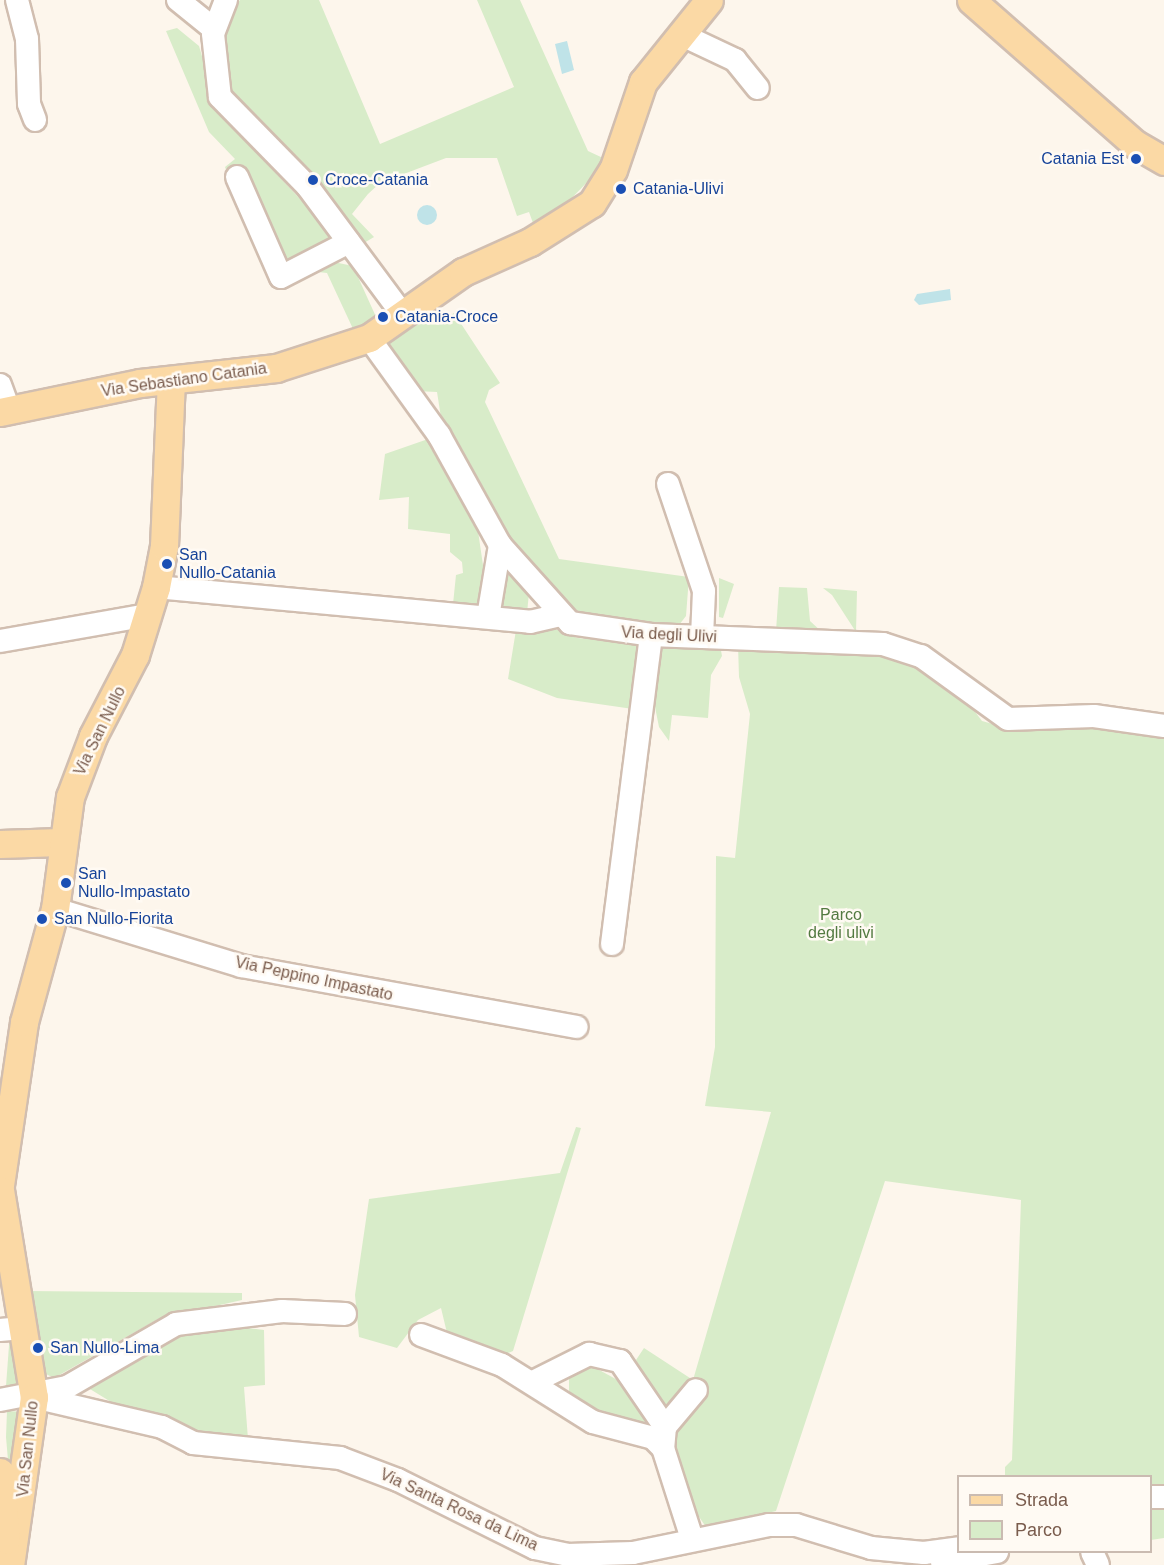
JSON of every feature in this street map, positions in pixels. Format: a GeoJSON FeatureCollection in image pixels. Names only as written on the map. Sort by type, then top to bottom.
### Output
{"type":"FeatureCollection","features":[{"type":"Feature","properties":{"kind":"main road","name":"Via Sebastiano Catania"},"geometry":{"type":"LineString","coordinates":[[3,403],[276,368],[369,338],[463,272],[521,246],[592,203],[613,170],[643,82],[709,0]]}},
{"type":"Feature","properties":{"kind":"main road"},"geometry":{"type":"LineString","coordinates":[[971,0],[1135,144],[1164,161]]}},
{"type":"Feature","properties":{"kind":"main road","name":"Via San Nullo"},"geometry":{"type":"LineString","coordinates":[[0,1185],[24,1022],[55,909],[61,842],[81,762],[124,682],[156,587],[164,537],[171,382]]}},
{"type":"Feature","properties":{"kind":"main road"},"geometry":{"type":"LineString","coordinates":[[0,844],[61,842]]}},
{"type":"Feature","properties":{"kind":"main road","name":"Via San Nullo"},"geometry":{"type":"LineString","coordinates":[[0,1190],[11,1329],[34,1397],[10,1565]]}},
{"type":"Feature","properties":{"kind":"main road"},"geometry":{"type":"LineString","coordinates":[[0,1292],[2,1223]]}},
{"type":"Feature","properties":{"kind":"main road"},"geometry":{"type":"LineString","coordinates":[[0,1472],[10,1565]]}},
{"type":"Feature","properties":{"kind":"street"},"geometry":{"type":"LineString","coordinates":[[17,0],[27,39],[29,104],[35,120]]}},
{"type":"Feature","properties":{"kind":"street"},"geometry":{"type":"LineString","coordinates":[[178,0],[214,29]]}},
{"type":"Feature","properties":{"kind":"street"},"geometry":{"type":"LineString","coordinates":[[226,0],[214,29],[220,98],[288,165],[403,315]]}},
{"type":"Feature","properties":{"kind":"street"},"geometry":{"type":"LineString","coordinates":[[680,34],[735,60],[758,88]]}},
{"type":"Feature","properties":{"kind":"street"},"geometry":{"type":"LineString","coordinates":[[237,177],[281,277],[349,242]]}},
{"type":"Feature","properties":{"kind":"street"},"geometry":{"type":"LineString","coordinates":[[156,587],[530,622],[560,615],[500,545],[439,435],[369,338]]}},
{"type":"Feature","properties":{"kind":"street"},"geometry":{"type":"LineString","coordinates":[[668,484],[704,591],[702,637]]}},
{"type":"Feature","properties":{"kind":"street"},"geometry":{"type":"LineString","coordinates":[[488,618],[500,545]]}},
{"type":"Feature","properties":{"kind":"street"},"geometry":{"type":"LineString","coordinates":[[0,641],[148,615]]}},
{"type":"Feature","properties":{"kind":"street","name":"Via degli Ulivi"},"geometry":{"type":"LineString","coordinates":[[560,615],[583,627],[651,635],[883,644],[921,656],[1008,719],[1094,716],[1164,726]]}},
{"type":"Feature","properties":{"kind":"street"},"geometry":{"type":"LineString","coordinates":[[612,944],[651,635]]}},
{"type":"Feature","properties":{"kind":"street","name":"Via Peppino Impastato"},"geometry":{"type":"LineString","coordinates":[[55,909],[241,966],[577,1027]]}},
{"type":"Feature","properties":{"kind":"street"},"geometry":{"type":"LineString","coordinates":[[0,1400],[34,1397],[67,1387],[176,1324],[282,1311],[345,1314]]}},
{"type":"Feature","properties":{"kind":"street"},"geometry":{"type":"LineString","coordinates":[[421,1335],[533,1382],[593,1422],[664,1437]]}},
{"type":"Feature","properties":{"kind":"street"},"geometry":{"type":"LineString","coordinates":[[533,1382],[589,1354],[612,1358],[627,1367],[664,1437],[692,1539]]}},
{"type":"Feature","properties":{"kind":"street"},"geometry":{"type":"LineString","coordinates":[[664,1437],[696,1390]]}},
{"type":"Feature","properties":{"kind":"street","name":"Via Santa Rosa da Lima"},"geometry":{"type":"LineString","coordinates":[[34,1397],[162,1427],[193,1443],[340,1458],[549,1552],[633,1553],[692,1539],[784,1524],[872,1548],[924,1553],[957,1548]]}},
{"type":"Feature","properties":{"kind":"street"},"geometry":{"type":"LineString","coordinates":[[872,1548],[915,1564],[984,1553]]}},
{"type":"Feature","properties":{"kind":"green space"},"geometry":{"type":"Polygon","coordinates":[[[240,0],[319,0],[380,144],[514,87],[477,0],[520,0],[588,151],[603,158],[597,172],[562,208],[533,223],[529,212],[517,216],[497,158],[446,158],[380,183],[368,194],[352,214],[374,237],[364,243],[325,190],[230,101],[220,52],[228,14],[240,0]]]}},
{"type":"Feature","properties":{"kind":"green space"},"geometry":{"type":"Polygon","coordinates":[[[177,28],[199,46],[219,113],[336,237],[285,265],[228,175],[225,167],[235,159],[209,132],[166,31],[177,28]]]}},
{"type":"Feature","properties":{"kind":"green space"},"geometry":{"type":"Polygon","coordinates":[[[329,261],[353,266],[377,319],[354,331],[327,273],[309,271],[329,261]]]}},
{"type":"Feature","properties":{"kind":"green space"},"geometry":{"type":"Polygon","coordinates":[[[454,313],[500,383],[489,390],[485,402],[559,559],[689,577],[686,616],[679,625],[592,621],[572,611],[514,549],[442,424],[437,392],[415,391],[384,339],[416,319],[445,319],[454,313]]]}},
{"type":"Feature","properties":{"kind":"green space"},"geometry":{"type":"Polygon","coordinates":[[[431,438],[478,531],[484,572],[481,610],[453,604],[456,575],[463,573],[462,562],[450,552],[450,534],[408,529],[409,497],[379,500],[385,454],[431,438]]]}},
{"type":"Feature","properties":{"kind":"green space"},"geometry":{"type":"Polygon","coordinates":[[[509,570],[529,593],[527,613],[500,605],[509,570]]]}},
{"type":"Feature","properties":{"kind":"green space"},"geometry":{"type":"Polygon","coordinates":[[[719,578],[734,584],[723,618],[719,617],[719,578]]]}},
{"type":"Feature","properties":{"kind":"green space"},"geometry":{"type":"Polygon","coordinates":[[[779,587],[807,588],[810,621],[823,633],[776,631],[779,587]]]}},
{"type":"Feature","properties":{"kind":"green space"},"geometry":{"type":"Polygon","coordinates":[[[823,588],[857,591],[856,632],[832,595],[823,588]]]}},
{"type":"Feature","properties":{"kind":"green space"},"geometry":{"type":"Polygon","coordinates":[[[516,630],[561,630],[577,638],[639,643],[633,709],[557,698],[508,679],[516,630]]]}},
{"type":"Feature","properties":{"kind":"green space"},"geometry":{"type":"Polygon","coordinates":[[[720,645],[722,656],[711,675],[708,718],[672,715],[669,741],[659,727],[653,697],[658,647],[720,645]]]}},
{"type":"Feature","properties":{"kind":"green space","name":"Parco degli ulivi"},"geometry":{"type":"Polygon","coordinates":[[[738,645],[910,658],[961,693],[982,721],[1007,728],[1069,723],[1164,735],[1164,1490],[1152,1489],[1152,1475],[1005,1475],[1005,1467],[1012,1460],[1021,1200],[885,1181],[776,1511],[706,1527],[684,1495],[669,1409],[663,1408],[636,1360],[644,1348],[693,1380],[771,1112],[705,1106],[715,1047],[716,856],[735,858],[750,714],[739,677],[738,645]]]}},
{"type":"Feature","properties":{"kind":"green space"},"geometry":{"type":"Polygon","coordinates":[[[576,1127],[581,1128],[513,1351],[503,1355],[447,1333],[441,1308],[418,1320],[397,1348],[359,1337],[355,1295],[369,1199],[560,1173],[576,1127]]]}},
{"type":"Feature","properties":{"kind":"green space"},"geometry":{"type":"Polygon","coordinates":[[[26,1291],[242,1293],[242,1300],[158,1319],[54,1378],[42,1372],[26,1291]]]}},
{"type":"Feature","properties":{"kind":"green space"},"geometry":{"type":"Polygon","coordinates":[[[221,1325],[264,1330],[265,1385],[244,1387],[248,1439],[189,1433],[116,1405],[85,1386],[168,1335],[221,1325]]]}},
{"type":"Feature","properties":{"kind":"green space"},"geometry":{"type":"Polygon","coordinates":[[[10,1332],[26,1387],[6,1386],[10,1332]]]}},
{"type":"Feature","properties":{"kind":"green space"},"geometry":{"type":"Polygon","coordinates":[[[592,1366],[623,1383],[653,1429],[598,1413],[569,1396],[569,1378],[592,1366]]]}},
{"type":"Feature","properties":{"kind":"green space"},"geometry":{"type":"Polygon","coordinates":[[[7,1411],[26,1412],[12,1507],[6,1437],[7,1411]]]}},
{"type":"Feature","properties":{"kind":"green space"},"geometry":{"type":"Polygon","coordinates":[[[1152,1505],[1164,1505],[1164,1538],[1152,1540],[1152,1505]]]}},
{"type":"Feature","properties":{"kind":"water"},"geometry":{"type":"Polygon","coordinates":[[[567,41],[574,70],[562,74],[555,44],[567,41]]]}},
{"type":"Feature","properties":{"kind":"water"},"geometry":{"type":"Polygon","coordinates":[[[427,205],[434,208],[437,215],[434,222],[427,225],[420,222],[417,215],[420,208],[427,205]]]}},
{"type":"Feature","properties":{"kind":"water"},"geometry":{"type":"Polygon","coordinates":[[[950,289],[951,300],[919,305],[914,300],[917,294],[950,289]]]}},
{"type":"Feature","properties":{"kind":"place","name":"Catania Est"},"geometry":{"type":"Point","coordinates":[1136,159]}},
{"type":"Feature","properties":{"kind":"place","name":"Croce-Catania"},"geometry":{"type":"Point","coordinates":[313,180]}},
{"type":"Feature","properties":{"kind":"place","name":"Catania-Ulivi"},"geometry":{"type":"Point","coordinates":[621,189]}},
{"type":"Feature","properties":{"kind":"place","name":"Catania-Croce"},"geometry":{"type":"Point","coordinates":[383,317]}},
{"type":"Feature","properties":{"kind":"place","name":"San Nullo-Catania"},"geometry":{"type":"Point","coordinates":[167,564]}},
{"type":"Feature","properties":{"kind":"place","name":"San Nullo-Impastato"},"geometry":{"type":"Point","coordinates":[66,883]}},
{"type":"Feature","properties":{"kind":"place","name":"San Nullo-Fiorita"},"geometry":{"type":"Point","coordinates":[42,919]}},
{"type":"Feature","properties":{"kind":"place","name":"San Nullo-Lima"},"geometry":{"type":"Point","coordinates":[38,1348]}}]}
